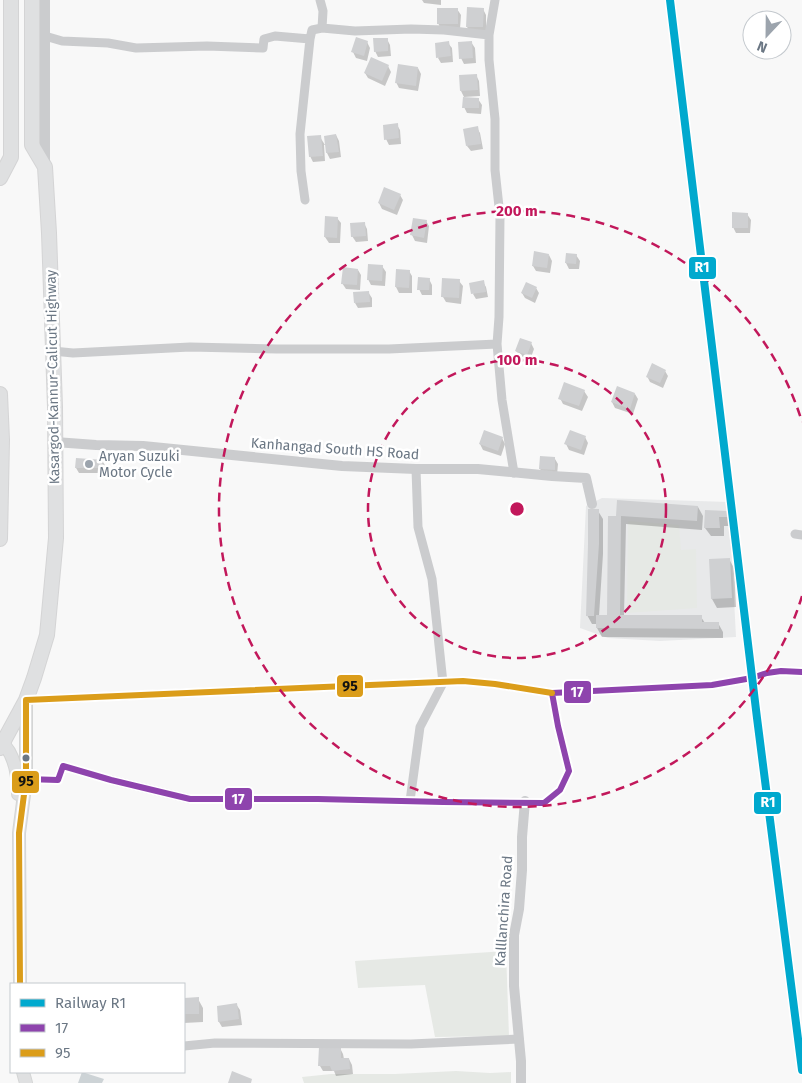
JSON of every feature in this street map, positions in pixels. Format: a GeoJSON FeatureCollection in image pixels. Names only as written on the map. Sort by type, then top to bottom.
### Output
{"type":"FeatureCollection","features":[{"type":"Feature","properties":{"kind":"highway"},"geometry":{"type":"LineString","coordinates":[[0,178],[11,157],[11,0]]}},
{"type":"Feature","properties":{"kind":"highway","name":"Kasargod-Kannur-Calicut Highway"},"geometry":{"type":"LineString","coordinates":[[1,744],[26,700],[46,635],[56,538],[53,351],[45,167],[32,146],[32,0]]}},
{"type":"Feature","properties":{"kind":"highway"},"geometry":{"type":"LineString","coordinates":[[0,394],[2,440],[0,539]]}},
{"type":"Feature","properties":{"kind":"main road"},"geometry":{"type":"LineString","coordinates":[[20,833],[26,779],[26,700]]}},
{"type":"Feature","properties":{"kind":"main road"},"geometry":{"type":"LineString","coordinates":[[1,744],[13,759],[18,782],[20,983]]}},
{"type":"Feature","properties":{"kind":"street"},"geometry":{"type":"LineString","coordinates":[[45,0],[45,167]]}},
{"type":"Feature","properties":{"kind":"street"},"geometry":{"type":"LineString","coordinates":[[320,0],[322,28]]}},
{"type":"Feature","properties":{"kind":"street"},"geometry":{"type":"LineString","coordinates":[[495,0],[489,60],[495,119],[495,170],[500,216],[497,344],[502,400],[514,473]]}},
{"type":"Feature","properties":{"kind":"street"},"geometry":{"type":"LineString","coordinates":[[305,200],[301,171],[300,134],[312,30],[322,28],[355,31],[380,29],[444,30],[490,35]]}},
{"type":"Feature","properties":{"kind":"street"},"geometry":{"type":"LineString","coordinates":[[45,36],[62,41],[108,43],[136,48],[207,46],[262,48],[264,39],[275,36],[310,38]]}},
{"type":"Feature","properties":{"kind":"street"},"geometry":{"type":"LineString","coordinates":[[53,351],[73,353],[190,347],[277,349],[389,348],[497,344]]}},
{"type":"Feature","properties":{"kind":"street","name":"Kanhangad South HS Road"},"geometry":{"type":"LineString","coordinates":[[55,442],[96,446],[143,446],[342,466],[478,469],[586,478],[592,504]]}},
{"type":"Feature","properties":{"kind":"street"},"geometry":{"type":"LineString","coordinates":[[410,801],[420,726],[443,683],[432,579],[418,527],[416,469]]}},
{"type":"Feature","properties":{"kind":"street"},"geometry":{"type":"LineString","coordinates":[[26,700],[463,681],[552,693],[712,685],[752,678],[767,673],[781,671],[802,672]]}},
{"type":"Feature","properties":{"kind":"street"},"geometry":{"type":"LineString","coordinates":[[26,779],[58,780],[63,766],[190,800],[318,799],[544,802],[560,790],[569,770],[552,693]]}},
{"type":"Feature","properties":{"kind":"street","name":"Kalllanchira Road"},"geometry":{"type":"LineString","coordinates":[[521,1083],[514,986],[514,935],[519,909],[525,801]]}},
{"type":"Feature","properties":{"kind":"street"},"geometry":{"type":"LineString","coordinates":[[185,1046],[215,1043],[411,1044],[519,1038]]}},
{"type":"Feature","properties":{"kind":"shaded area"},"geometry":{"type":"Polygon","coordinates":[[[602,498],[729,502],[736,637],[660,641],[608,638],[580,628],[586,506],[602,498]]]}},
{"type":"Feature","properties":{"kind":"shaded area"},"geometry":{"type":"Polygon","coordinates":[[[628,521],[679,525],[681,550],[696,549],[697,608],[627,613],[628,521]]]}},
{"type":"Feature","properties":{"kind":"shaded area"},"geometry":{"type":"Polygon","coordinates":[[[506,951],[509,1036],[435,1037],[425,985],[358,988],[355,961],[506,951]]]}},
{"type":"Feature","properties":{"kind":"shaded area"},"geometry":{"type":"Polygon","coordinates":[[[456,1071],[511,1072],[511,1083],[304,1083],[302,1077],[331,1074],[395,1074],[456,1071]]]}},
{"type":"Feature","properties":{"kind":"shaded area"},"geometry":{"type":"Polygon","coordinates":[[[82,1073],[104,1079],[102,1083],[78,1083],[82,1073]]]}},
{"type":"Feature","properties":{"kind":"building"},"geometry":{"type":"Polygon","coordinates":[[[467,7],[484,8],[483,27],[466,27],[467,7]]]}},
{"type":"Feature","properties":{"kind":"building"},"geometry":{"type":"Polygon","coordinates":[[[437,8],[458,8],[458,24],[437,24],[437,8]]]}},
{"type":"Feature","properties":{"kind":"building"},"geometry":{"type":"Polygon","coordinates":[[[356,37],[368,41],[364,56],[351,52],[356,37]]]}},
{"type":"Feature","properties":{"kind":"building"},"geometry":{"type":"Polygon","coordinates":[[[373,38],[388,38],[388,51],[374,52],[373,38]]]}},
{"type":"Feature","properties":{"kind":"building"},"geometry":{"type":"Polygon","coordinates":[[[449,41],[451,56],[436,58],[435,43],[449,41]]]}},
{"type":"Feature","properties":{"kind":"building"},"geometry":{"type":"Polygon","coordinates":[[[472,41],[473,58],[459,59],[458,42],[472,41]]]}},
{"type":"Feature","properties":{"kind":"building"},"geometry":{"type":"Polygon","coordinates":[[[371,57],[389,65],[382,81],[364,73],[371,57]]]}},
{"type":"Feature","properties":{"kind":"building"},"geometry":{"type":"Polygon","coordinates":[[[398,64],[418,67],[416,86],[395,83],[398,64]]]}},
{"type":"Feature","properties":{"kind":"building"},"geometry":{"type":"Polygon","coordinates":[[[477,74],[478,90],[460,91],[459,75],[477,74]]]}},
{"type":"Feature","properties":{"kind":"building"},"geometry":{"type":"Polygon","coordinates":[[[463,97],[479,98],[479,108],[462,108],[463,97]]]}},
{"type":"Feature","properties":{"kind":"building"},"geometry":{"type":"Polygon","coordinates":[[[398,123],[399,138],[384,140],[383,125],[398,123]]]}},
{"type":"Feature","properties":{"kind":"building"},"geometry":{"type":"Polygon","coordinates":[[[478,126],[481,144],[466,146],[463,129],[478,126]]]}},
{"type":"Feature","properties":{"kind":"building"},"geometry":{"type":"Polygon","coordinates":[[[336,134],[339,152],[326,153],[324,136],[336,134]]]}},
{"type":"Feature","properties":{"kind":"building"},"geometry":{"type":"Polygon","coordinates":[[[321,135],[323,156],[309,157],[307,136],[321,135]]]}},
{"type":"Feature","properties":{"kind":"building"},"geometry":{"type":"Polygon","coordinates":[[[384,187],[401,194],[394,210],[378,203],[384,187]]]}},
{"type":"Feature","properties":{"kind":"building"},"geometry":{"type":"Polygon","coordinates":[[[732,212],[748,213],[748,228],[732,228],[732,212]]]}},
{"type":"Feature","properties":{"kind":"building"},"geometry":{"type":"Polygon","coordinates":[[[325,216],[338,217],[337,238],[324,237],[325,216]]]}},
{"type":"Feature","properties":{"kind":"building"},"geometry":{"type":"Polygon","coordinates":[[[413,218],[427,220],[424,238],[410,235],[413,218]]]}},
{"type":"Feature","properties":{"kind":"building"},"geometry":{"type":"Polygon","coordinates":[[[365,222],[366,236],[351,237],[350,223],[365,222]]]}},
{"type":"Feature","properties":{"kind":"building"},"geometry":{"type":"Polygon","coordinates":[[[534,251],[549,254],[547,268],[532,266],[534,251]]]}},
{"type":"Feature","properties":{"kind":"building"},"geometry":{"type":"Polygon","coordinates":[[[566,253],[577,254],[576,264],[565,263],[566,253]]]}},
{"type":"Feature","properties":{"kind":"building"},"geometry":{"type":"Polygon","coordinates":[[[368,264],[383,265],[382,281],[367,280],[368,264]]]}},
{"type":"Feature","properties":{"kind":"building"},"geometry":{"type":"Polygon","coordinates":[[[343,267],[358,269],[357,285],[341,284],[343,267]]]}},
{"type":"Feature","properties":{"kind":"building"},"geometry":{"type":"Polygon","coordinates":[[[396,269],[410,270],[409,288],[395,287],[396,269]]]}},
{"type":"Feature","properties":{"kind":"building"},"geometry":{"type":"Polygon","coordinates":[[[418,277],[430,278],[429,290],[417,290],[418,277]]]}},
{"type":"Feature","properties":{"kind":"building"},"geometry":{"type":"Polygon","coordinates":[[[442,278],[460,279],[459,298],[441,297],[442,278]]]}},
{"type":"Feature","properties":{"kind":"building"},"geometry":{"type":"Polygon","coordinates":[[[484,280],[486,292],[471,294],[469,283],[484,280]]]}},
{"type":"Feature","properties":{"kind":"building"},"geometry":{"type":"Polygon","coordinates":[[[526,282],[537,287],[532,298],[521,293],[526,282]]]}},
{"type":"Feature","properties":{"kind":"building"},"geometry":{"type":"Polygon","coordinates":[[[369,291],[370,302],[354,303],[353,292],[369,291]]]}},
{"type":"Feature","properties":{"kind":"building"},"geometry":{"type":"Polygon","coordinates":[[[520,338],[532,342],[527,355],[515,351],[520,338]]]}},
{"type":"Feature","properties":{"kind":"building"},"geometry":{"type":"Polygon","coordinates":[[[652,363],[666,370],[660,383],[646,377],[652,363]]]}},
{"type":"Feature","properties":{"kind":"building"},"geometry":{"type":"Polygon","coordinates":[[[564,382],[585,390],[579,406],[558,399],[564,382]]]}},
{"type":"Feature","properties":{"kind":"building"},"geometry":{"type":"Polygon","coordinates":[[[617,386],[635,393],[630,409],[611,402],[617,386]]]}},
{"type":"Feature","properties":{"kind":"building"},"geometry":{"type":"Polygon","coordinates":[[[484,430],[503,437],[498,451],[479,444],[484,430]]]}},
{"type":"Feature","properties":{"kind":"building"},"geometry":{"type":"Polygon","coordinates":[[[570,430],[586,436],[581,450],[564,444],[570,430]]]}},
{"type":"Feature","properties":{"kind":"building"},"geometry":{"type":"Polygon","coordinates":[[[540,456],[555,457],[555,470],[539,469],[540,456]]]}},
{"type":"Feature","properties":{"kind":"building","name":"Aryan Suzuki Motor Cycle"},"geometry":{"type":"Polygon","coordinates":[[[76,458],[104,460],[101,468],[75,468],[76,458]]]}},
{"type":"Feature","properties":{"kind":"building"},"geometry":{"type":"Polygon","coordinates":[[[617,500],[698,506],[697,521],[621,516],[620,615],[702,615],[702,622],[719,622],[719,629],[596,628],[596,615],[607,615],[608,516],[616,516],[617,500]]]}},
{"type":"Feature","properties":{"kind":"building"},"geometry":{"type":"Polygon","coordinates":[[[588,509],[599,509],[599,544],[588,544],[588,509]]]}},
{"type":"Feature","properties":{"kind":"building"},"geometry":{"type":"Polygon","coordinates":[[[705,510],[727,511],[727,517],[719,517],[720,528],[704,528],[705,510]]]}},
{"type":"Feature","properties":{"kind":"building"},"geometry":{"type":"Polygon","coordinates":[[[588,544],[599,544],[594,616],[586,616],[588,544]]]}},
{"type":"Feature","properties":{"kind":"building"},"geometry":{"type":"Polygon","coordinates":[[[730,558],[732,598],[711,599],[709,559],[730,558]]]}},
{"type":"Feature","properties":{"kind":"building"},"geometry":{"type":"Polygon","coordinates":[[[199,997],[199,1014],[185,1014],[185,998],[199,997]]]}},
{"type":"Feature","properties":{"kind":"building"},"geometry":{"type":"Polygon","coordinates":[[[237,1003],[239,1019],[218,1022],[217,1006],[237,1003]]]}},
{"type":"Feature","properties":{"kind":"building"},"geometry":{"type":"Polygon","coordinates":[[[319,1047],[341,1047],[341,1058],[349,1058],[350,1069],[332,1071],[330,1066],[318,1066],[319,1047]]]}},
{"type":"Feature","properties":{"kind":"building"},"geometry":{"type":"Polygon","coordinates":[[[232,1071],[252,1079],[251,1083],[228,1083],[232,1071]]]}},
{"type":"Feature","properties":{"kind":"rail line","name":"R1"},"geometry":{"type":"LineString","coordinates":[[670,0],[757,718],[802,1070]]}},
{"type":"Feature","properties":{"kind":"transit line","name":"17"},"geometry":{"type":"LineString","coordinates":[[26,779],[58,780],[63,766],[190,799],[544,803],[560,790],[569,771],[552,693],[712,685],[752,678],[767,673],[781,671],[802,672]]}},
{"type":"Feature","properties":{"kind":"transit line","name":"95"},"geometry":{"type":"LineString","coordinates":[[20,983],[19,833],[26,779],[26,700],[463,681],[552,693]]}},
{"type":"Feature","properties":{"kind":"place","name":"Aryan Suzuki Motor Cycle"},"geometry":{"type":"Point","coordinates":[89,464]}}]}
